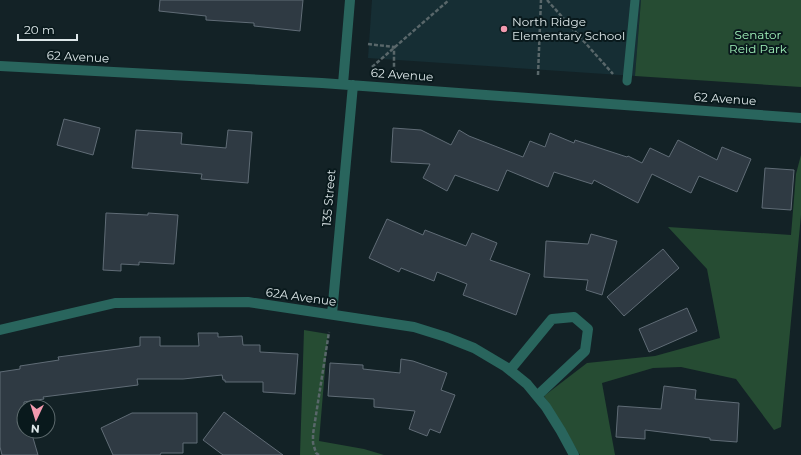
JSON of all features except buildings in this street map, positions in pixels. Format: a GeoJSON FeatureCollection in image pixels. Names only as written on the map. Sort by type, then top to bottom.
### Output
{"type":"FeatureCollection","features":[{"type":"Feature","properties":{"kind":"street","name":"135 Street"},"geometry":{"type":"LineString","coordinates":[[332,314],[348,85],[350,0]]}},
{"type":"Feature","properties":{"kind":"street","name":"62 Avenue"},"geometry":{"type":"LineString","coordinates":[[0,66],[348,85],[801,118]]}},
{"type":"Feature","properties":{"kind":"street","name":"62A Avenue"},"geometry":{"type":"LineString","coordinates":[[0,330],[115,303],[248,302],[414,327],[446,336],[474,348],[510,370],[526,384],[546,407],[574,455]]}},
{"type":"Feature","properties":{"kind":"street"},"geometry":{"type":"LineString","coordinates":[[510,370],[552,319],[574,317],[588,329],[585,351],[537,396]]}},
{"type":"Feature","properties":{"kind":"lane"},"geometry":{"type":"LineString","coordinates":[[627,81],[635,0]]}},
{"type":"Feature","properties":{"kind":"path"},"geometry":{"type":"LineString","coordinates":[[372,67],[449,0]]}},
{"type":"Feature","properties":{"kind":"path"},"geometry":{"type":"LineString","coordinates":[[538,75],[541,0]]}},
{"type":"Feature","properties":{"kind":"path"},"geometry":{"type":"LineString","coordinates":[[547,0],[614,75]]}},
{"type":"Feature","properties":{"kind":"path"},"geometry":{"type":"LineString","coordinates":[[368,44],[394,47]]}},
{"type":"Feature","properties":{"kind":"path"},"geometry":{"type":"LineString","coordinates":[[394,47],[394,71]]}},
{"type":"Feature","properties":{"kind":"path"},"geometry":{"type":"LineString","coordinates":[[319,455],[316,453],[313,443],[313,434],[329,332]]}},
{"type":"Feature","properties":{"kind":"shaded area","name":"North Ridge Elementary School"},"geometry":{"type":"Polygon","coordinates":[[[372,0],[641,0],[635,76],[368,58],[372,0]]]}},
{"type":"Feature","properties":{"kind":"green space","name":"Senator Reid Park"},"geometry":{"type":"Polygon","coordinates":[[[641,0],[801,0],[801,87],[635,76],[641,0]]]}},
{"type":"Feature","properties":{"kind":"green space"},"geometry":{"type":"Polygon","coordinates":[[[801,155],[801,215],[781,427],[774,430],[736,379],[681,367],[653,368],[602,383],[615,455],[580,455],[544,396],[587,363],[655,356],[720,338],[707,269],[668,227],[791,235],[796,174],[801,155]]]}},
{"type":"Feature","properties":{"kind":"green space"},"geometry":{"type":"Polygon","coordinates":[[[304,330],[328,334],[319,441],[364,449],[384,455],[300,455],[304,330]]]}},
{"type":"Feature","properties":{"kind":"place","name":"North Ridge Elementary School"},"geometry":{"type":"Point","coordinates":[504,29]}}]}
